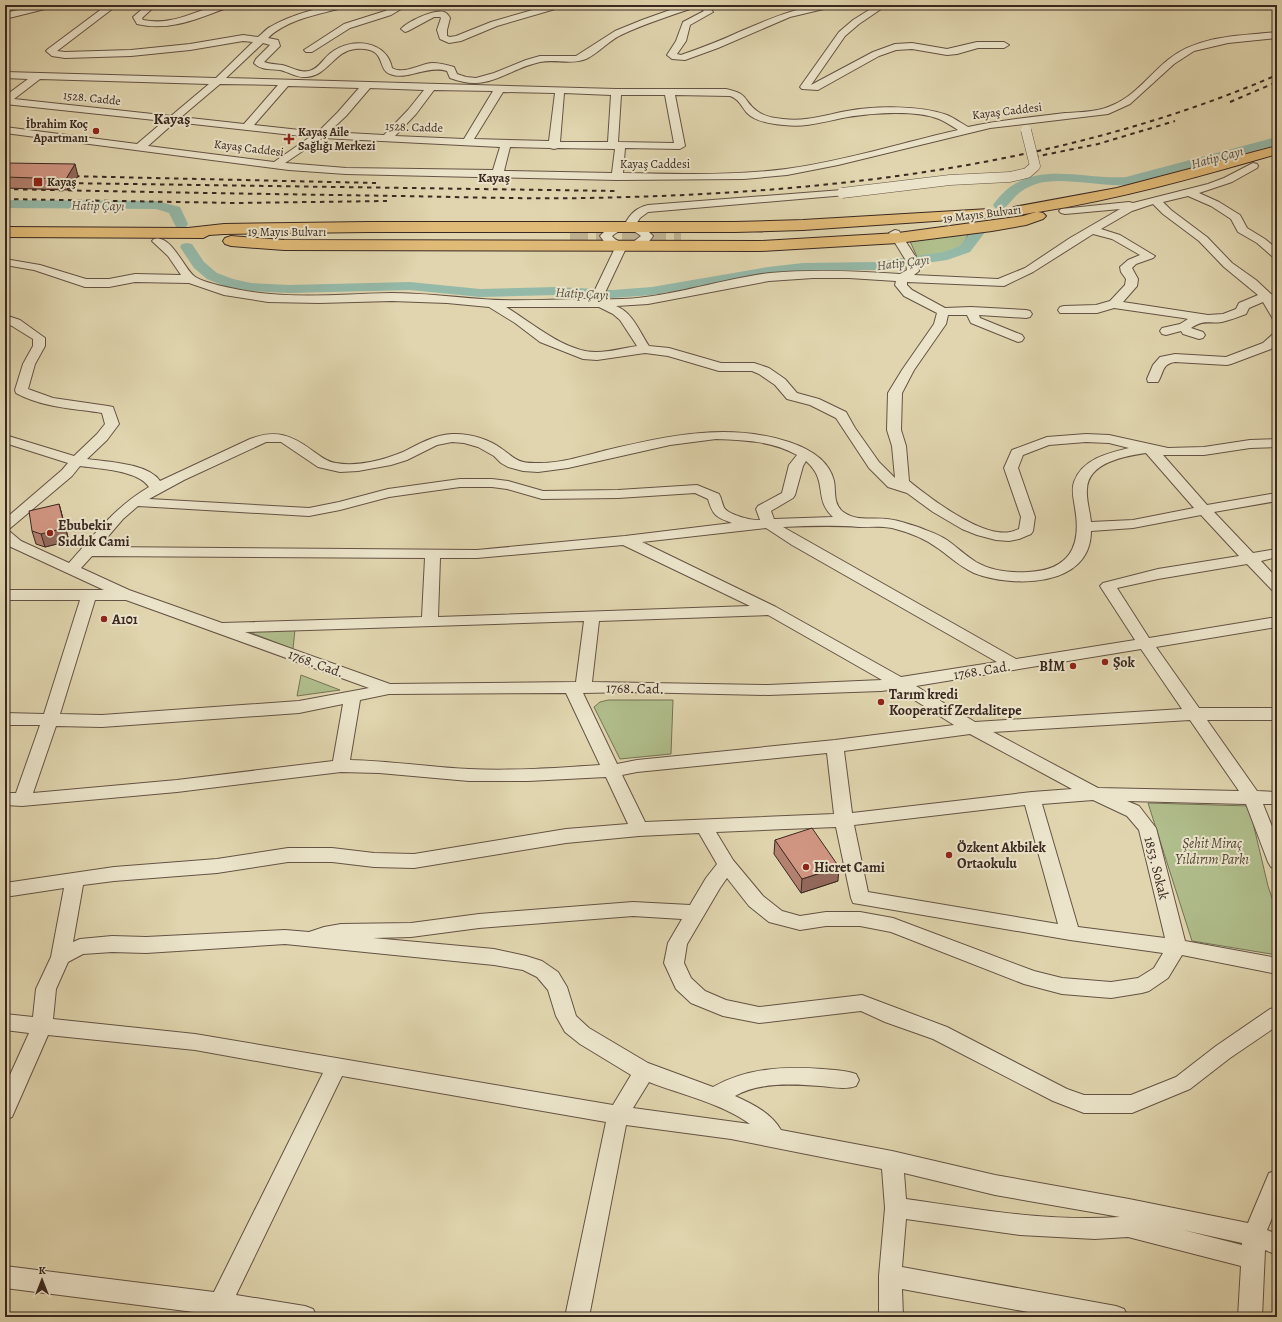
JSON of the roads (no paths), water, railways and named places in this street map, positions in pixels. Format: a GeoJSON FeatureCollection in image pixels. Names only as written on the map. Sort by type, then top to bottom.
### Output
{"type":"FeatureCollection","features":[{"type":"Feature","properties":{"kind":"highway","name":"19 Mayıs Bulvarı"},"geometry":{"type":"LineString","coordinates":[[1029,215],[1201,172],[1277,150]]}},
{"type":"Feature","properties":{"kind":"highway","name":"19 Mayıs Bulvarı"},"geometry":{"type":"LineString","coordinates":[[678,237],[961,222],[1065,211],[1179,187],[1277,160]]}},
{"type":"Feature","properties":{"kind":"highway"},"geometry":{"type":"LineString","coordinates":[[575,237],[628,227],[678,237],[760,246],[897,235],[961,222],[1026,220],[1029,215]]}},
{"type":"Feature","properties":{"kind":"highway","name":"19 Mayıs Bulvarı"},"geometry":{"type":"LineString","coordinates":[[5,232],[187,232],[575,237]]}},
{"type":"Feature","properties":{"kind":"highway","name":"19 Mayıs Bulvarı"},"geometry":{"type":"LineString","coordinates":[[5,241],[231,241],[284,245],[575,237]]}},
{"type":"Feature","properties":{"kind":"highway"},"geometry":{"type":"LineString","coordinates":[[575,237],[627,246],[678,237]]}},
{"type":"Feature","properties":{"kind":"street"},"geometry":{"type":"LineString","coordinates":[[5,12],[33,5]]}},
{"type":"Feature","properties":{"kind":"street"},"geometry":{"type":"LineString","coordinates":[[5,16],[50,5]]}},
{"type":"Feature","properties":{"kind":"street"},"geometry":{"type":"LineString","coordinates":[[111,5],[112,6],[51,51],[54,54],[65,55],[117,54],[190,47],[243,38],[274,42],[276,45],[259,60],[260,64],[285,68],[299,74],[310,74],[317,72],[337,52],[350,47],[361,46],[381,53],[386,59],[388,69],[392,72],[404,73],[435,66],[451,69],[453,76],[457,78],[482,80],[501,75],[541,58],[573,58],[583,56],[618,33],[692,6],[704,6],[709,12],[686,24],[681,41],[672,55],[675,57],[682,58],[706,50],[793,14],[829,5]]}},
{"type":"Feature","properties":{"kind":"street"},"geometry":{"type":"LineString","coordinates":[[152,5],[137,17],[140,22],[150,25],[165,25],[226,5]]}},
{"type":"Feature","properties":{"kind":"street"},"geometry":{"type":"LineString","coordinates":[[162,5],[146,18],[148,21],[166,22],[215,5]]}},
{"type":"Feature","properties":{"kind":"street"},"geometry":{"type":"LineString","coordinates":[[140,148],[218,81],[272,29],[283,24],[343,5]]}},
{"type":"Feature","properties":{"kind":"street"},"geometry":{"type":"LineString","coordinates":[[363,21],[363,19],[382,9],[386,5]]}},
{"type":"Feature","properties":{"kind":"street"},"geometry":{"type":"LineString","coordinates":[[309,50],[343,28],[388,13],[404,5]]}},
{"type":"Feature","properties":{"kind":"street"},"geometry":{"type":"LineString","coordinates":[[405,29],[432,15],[442,14],[446,18],[442,30],[443,37],[447,40],[455,39],[494,24],[559,5]]}},
{"type":"Feature","properties":{"kind":"street"},"geometry":{"type":"LineString","coordinates":[[883,5],[856,22],[842,34],[804,87],[815,88],[876,54],[895,47],[912,46],[947,52],[957,51],[977,45],[1004,45]]}},
{"type":"Feature","properties":{"kind":"street","name":"Kayaş Caddesi"},"geometry":{"type":"LineString","coordinates":[[5,130],[276,165],[346,171],[617,177],[737,176],[774,173],[838,162],[990,125],[1027,126],[1112,110],[1131,100],[1172,61],[1194,47],[1277,35]]}},
{"type":"Feature","properties":{"kind":"street"},"geometry":{"type":"LineString","coordinates":[[5,75],[734,94],[740,96],[752,112],[766,118],[793,123],[811,122],[860,112],[878,111],[941,116],[966,130]]}},
{"type":"Feature","properties":{"kind":"street"},"geometry":{"type":"LineString","coordinates":[[5,101],[39,75]]}},
{"type":"Feature","properties":{"kind":"street"},"geometry":{"type":"LineString","coordinates":[[246,128],[285,83]]}},
{"type":"Feature","properties":{"kind":"street"},"geometry":{"type":"LineString","coordinates":[[276,165],[320,135],[342,114],[367,85]]}},
{"type":"Feature","properties":{"kind":"street"},"geometry":{"type":"LineString","coordinates":[[386,139],[412,112],[432,86]]}},
{"type":"Feature","properties":{"kind":"street"},"geometry":{"type":"LineString","coordinates":[[467,143],[500,88]]}},
{"type":"Feature","properties":{"kind":"street"},"geometry":{"type":"LineString","coordinates":[[554,146],[560,90]]}},
{"type":"Feature","properties":{"kind":"street"},"geometry":{"type":"LineString","coordinates":[[616,92],[617,177]]}},
{"type":"Feature","properties":{"kind":"street","name":"1528. Cadde"},"geometry":{"type":"LineString","coordinates":[[5,101],[320,135],[554,146],[680,146],[670,93]]}},
{"type":"Feature","properties":{"kind":"street"},"geometry":{"type":"LineString","coordinates":[[628,227],[637,213],[648,208],[842,193],[938,182],[1020,175],[1035,166],[1027,126]]}},
{"type":"Feature","properties":{"kind":"street"},"geometry":{"type":"LineString","coordinates":[[497,175],[506,144]]}},
{"type":"Feature","properties":{"kind":"street"},"geometry":{"type":"LineString","coordinates":[[1065,211],[1112,212],[1189,193],[1228,180],[1253,166]]}},
{"type":"Feature","properties":{"kind":"street"},"geometry":{"type":"LineString","coordinates":[[1189,193],[1215,204],[1236,217],[1242,230],[1262,241],[1277,255]]}},
{"type":"Feature","properties":{"kind":"street"},"geometry":{"type":"LineString","coordinates":[[1150,202],[1167,212],[1203,239],[1228,266],[1272,297],[1277,316]]}},
{"type":"Feature","properties":{"kind":"street"},"geometry":{"type":"LineString","coordinates":[[5,262],[36,267],[85,283],[109,283],[135,278],[190,278],[224,291],[268,298],[320,299],[392,297],[447,299],[492,303],[596,299],[648,300],[769,277],[813,274],[849,274],[1000,283],[1029,270],[1091,230],[1112,212]]}},
{"type":"Feature","properties":{"kind":"street"},"geometry":{"type":"LineString","coordinates":[[628,227],[641,230],[647,236],[644,242],[627,246],[610,242],[606,236],[611,231],[628,227]]}},
{"type":"Feature","properties":{"kind":"street"},"geometry":{"type":"LineString","coordinates":[[1091,230],[1116,237],[1149,256],[1132,262],[1126,267],[1127,272],[1132,278],[1131,286],[1114,304]]}},
{"type":"Feature","properties":{"kind":"street"},"geometry":{"type":"LineString","coordinates":[[897,235],[912,262],[913,271],[902,278],[901,285],[908,293],[943,312],[971,311],[1026,314]]}},
{"type":"Feature","properties":{"kind":"street"},"geometry":{"type":"LineString","coordinates":[[158,241],[172,254],[190,278]]}},
{"type":"Feature","properties":{"kind":"street"},"geometry":{"type":"LineString","coordinates":[[596,299],[627,246]]}},
{"type":"Feature","properties":{"kind":"street"},"geometry":{"type":"LineString","coordinates":[[1064,310],[1097,309],[1114,304],[1174,313],[1197,319],[1211,319],[1232,316],[1242,311],[1244,306],[1261,298],[1272,297]]}},
{"type":"Feature","properties":{"kind":"street"},"geometry":{"type":"LineString","coordinates":[[596,299],[619,312],[626,319],[645,349]]}},
{"type":"Feature","properties":{"kind":"street"},"geometry":{"type":"LineString","coordinates":[[492,303],[544,339],[583,355],[597,356],[645,349],[669,352],[719,367],[754,367],[764,370],[784,386],[792,396],[814,402],[841,415],[848,428],[874,465],[893,484],[911,490]]}},
{"type":"Feature","properties":{"kind":"street"},"geometry":{"type":"LineString","coordinates":[[971,311],[974,320],[1002,330],[1018,338]]}},
{"type":"Feature","properties":{"kind":"street"},"geometry":{"type":"LineString","coordinates":[[943,312],[940,324],[908,370],[895,393],[894,430],[899,446],[902,482],[911,490],[964,525],[991,535],[1011,538],[1026,531],[1028,518],[1011,468],[1017,453],[1047,442],[1086,438],[1109,439],[1168,452],[1204,451],[1250,444],[1277,443]]}},
{"type":"Feature","properties":{"kind":"street"},"geometry":{"type":"LineString","coordinates":[[5,319],[16,323],[39,338],[39,346],[29,364],[21,390],[31,396],[56,404],[85,405],[108,410],[112,424],[102,437],[77,461],[67,474],[5,527]]}},
{"type":"Feature","properties":{"kind":"street"},"geometry":{"type":"LineString","coordinates":[[1166,330],[1184,327],[1197,319]]}},
{"type":"Feature","properties":{"kind":"street"},"geometry":{"type":"LineString","coordinates":[[1184,327],[1187,331],[1199,335]]}},
{"type":"Feature","properties":{"kind":"street"},"geometry":{"type":"LineString","coordinates":[[1153,379],[1159,365],[1164,360],[1174,358],[1227,361],[1266,346],[1273,342],[1277,337]]}},
{"type":"Feature","properties":{"kind":"street"},"geometry":{"type":"LineString","coordinates":[[72,569],[112,524],[135,502],[157,488],[263,438],[276,437],[295,443],[316,461],[332,467],[347,468],[402,457],[435,441],[453,438],[468,440],[484,445],[497,452],[509,462],[526,467],[548,467],[572,463],[679,438],[704,434],[751,435],[784,444],[806,453],[823,472],[827,480],[827,497],[833,510],[849,522]]}},
{"type":"Feature","properties":{"kind":"street"},"geometry":{"type":"LineString","coordinates":[[5,440],[77,461],[128,470],[150,477],[157,488]]}},
{"type":"Feature","properties":{"kind":"street"},"geometry":{"type":"LineString","coordinates":[[1149,448],[1204,510],[1277,587]]}},
{"type":"Feature","properties":{"kind":"street"},"geometry":{"type":"LineString","coordinates":[[88,551],[477,554],[625,540],[754,525],[825,520],[892,524],[933,538],[970,565],[986,571],[1006,575],[1029,576],[1055,572],[1074,561],[1081,552],[1085,527],[1080,484],[1089,471],[1099,462],[1117,453],[1149,448]]}},
{"type":"Feature","properties":{"kind":"street"},"geometry":{"type":"LineString","coordinates":[[806,453],[796,466],[788,495],[763,509],[763,515],[769,524],[797,542],[1014,665]]}},
{"type":"Feature","properties":{"kind":"street"},"geometry":{"type":"LineString","coordinates":[[135,502],[309,512],[340,506],[388,492],[460,483],[508,485],[542,495],[568,496],[697,489],[714,497],[718,510],[723,515],[754,525]]}},
{"type":"Feature","properties":{"kind":"street"},"geometry":{"type":"LineString","coordinates":[[1085,527],[1133,524],[1277,497]]}},
{"type":"Feature","properties":{"kind":"street"},"geometry":{"type":"LineString","coordinates":[[5,534],[16,544],[128,595]]}},
{"type":"Feature","properties":{"kind":"street","name":"1853. Sokak"},"geometry":{"type":"LineString","coordinates":[[625,540],[771,610],[900,683],[972,728],[1096,794],[1133,811],[1147,828],[1176,947]]}},
{"type":"Feature","properties":{"kind":"street"},"geometry":{"type":"LineString","coordinates":[[430,622],[433,553]]}},
{"type":"Feature","properties":{"kind":"street"},"geometry":{"type":"LineString","coordinates":[[1277,553],[1213,566],[1158,574],[1108,586],[1145,643],[1196,714],[1252,797],[1277,862]]}},
{"type":"Feature","properties":{"kind":"street","name":"1768. Cad."},"geometry":{"type":"LineString","coordinates":[[5,595],[128,595],[389,689],[578,688],[768,690],[881,686],[1277,622]]}},
{"type":"Feature","properties":{"kind":"street"},"geometry":{"type":"LineString","coordinates":[[89,595],[50,720],[13,800],[185,785],[341,766],[379,767],[469,775],[528,775],[611,771],[637,766],[835,746],[972,728],[1196,714],[1277,714]]}},
{"type":"Feature","properties":{"kind":"street"},"geometry":{"type":"LineString","coordinates":[[217,627],[430,622],[771,610]]}},
{"type":"Feature","properties":{"kind":"street"},"geometry":{"type":"LineString","coordinates":[[592,616],[578,688],[611,771],[639,829]]}},
{"type":"Feature","properties":{"kind":"street"},"geometry":{"type":"LineString","coordinates":[[5,719],[102,721],[299,707],[352,698],[389,689]]}},
{"type":"Feature","properties":{"kind":"street"},"geometry":{"type":"LineString","coordinates":[[341,766],[352,698]]}},
{"type":"Feature","properties":{"kind":"street"},"geometry":{"type":"LineString","coordinates":[[835,746],[844,820],[860,898],[1070,933],[1176,947],[1277,966]]}},
{"type":"Feature","properties":{"kind":"street"},"geometry":{"type":"LineString","coordinates":[[5,890],[114,874],[217,866],[288,855],[332,855],[374,860],[414,861],[566,836],[703,825],[844,820],[1032,798],[1096,794],[1277,798]]}},
{"type":"Feature","properties":{"kind":"street"},"geometry":{"type":"LineString","coordinates":[[1032,798],[1070,933]]}},
{"type":"Feature","properties":{"kind":"street"},"geometry":{"type":"LineString","coordinates":[[703,825],[727,865],[756,902],[776,917],[800,923],[826,919],[860,919],[893,925],[979,956],[1031,978],[1062,986],[1111,990],[1142,985],[1161,973],[1176,947]]}},
{"type":"Feature","properties":{"kind":"street"},"geometry":{"type":"LineString","coordinates":[[727,865],[713,883],[678,943],[674,963],[683,984],[698,997],[723,1008],[758,1015],[862,1002],[892,1016],[940,1033],[1060,1095],[1084,1104],[1132,1104],[1183,1083],[1223,1052],[1277,1015]]}},
{"type":"Feature","properties":{"kind":"street"},"geometry":{"type":"LineString","coordinates":[[5,1111],[26,1057],[42,1026],[46,989],[61,957],[75,880]]}},
{"type":"Feature","properties":{"kind":"street"},"geometry":{"type":"LineString","coordinates":[[311,940],[324,934],[341,931],[411,930],[479,921],[633,909],[696,913]]}},
{"type":"Feature","properties":{"kind":"street"},"geometry":{"type":"LineString","coordinates":[[61,957],[80,947],[112,944],[146,945],[285,937],[522,961],[539,968],[550,976],[557,988],[563,1012],[572,1026],[587,1037],[644,1072],[715,1096],[752,1115],[766,1124],[774,1134],[775,1139]]}},
{"type":"Feature","properties":{"kind":"street"},"geometry":{"type":"LineString","coordinates":[[5,1022],[195,1042],[618,1115],[731,1130],[1254,1235],[1277,1245]]}},
{"type":"Feature","properties":{"kind":"street"},"geometry":{"type":"LineString","coordinates":[[220,1304],[336,1067]]}},
{"type":"Feature","properties":{"kind":"street"},"geometry":{"type":"LineString","coordinates":[[577,1317],[618,1115],[644,1072]]}},
{"type":"Feature","properties":{"kind":"street"},"geometry":{"type":"LineString","coordinates":[[715,1096],[732,1086],[755,1079],[809,1077],[849,1080]]}},
{"type":"Feature","properties":{"kind":"street"},"geometry":{"type":"LineString","coordinates":[[891,1317],[890,1276],[896,1208],[892,1162]]}},
{"type":"Feature","properties":{"kind":"street"},"geometry":{"type":"LineString","coordinates":[[1250,1317],[1254,1235],[1277,1180]]}},
{"type":"Feature","properties":{"kind":"street"},"geometry":{"type":"LineString","coordinates":[[896,1208],[1020,1225],[1095,1229],[1128,1227],[1252,1258]]}},
{"type":"Feature","properties":{"kind":"street"},"geometry":{"type":"LineString","coordinates":[[890,1276],[1116,1317]]}},
{"type":"Feature","properties":{"kind":"street"},"geometry":{"type":"LineString","coordinates":[[5,1277],[220,1304],[305,1317]]}},
{"type":"Feature","properties":{"kind":"waterway","name":"Hatip Çayı"},"geometry":{"type":"LineString","coordinates":[[1000,205],[1014,190],[1032,181],[1058,177],[1113,182],[1126,181],[1277,141]]}},
{"type":"Feature","properties":{"kind":"waterway","name":"Hatip Çayı"},"geometry":{"type":"LineString","coordinates":[[5,204],[156,205],[175,210],[181,224]]}},
{"type":"Feature","properties":{"kind":"waterway","name":"Hatip Çayı"},"geometry":{"type":"LineString","coordinates":[[187,247],[199,265],[212,276],[229,283],[251,287],[289,289],[410,286],[480,293],[557,291],[613,294],[652,291],[768,271],[803,267],[876,266],[947,256],[965,249],[979,231]]}},
{"type":"Feature","properties":{"kind":"tunnel"},"geometry":{"type":"LineString","coordinates":[[570,232],[681,232]]}},
{"type":"Feature","properties":{"kind":"railway"},"geometry":{"type":"LineString","coordinates":[[5,189],[540,198],[675,195],[763,190],[851,182],[938,170],[1025,154],[1111,133],[1195,107],[1277,75]]}},
{"type":"Feature","properties":{"kind":"railway"},"geometry":{"type":"LineString","coordinates":[[1230,102],[1277,82]]}},
{"type":"Feature","properties":{"kind":"railway"},"geometry":{"type":"LineString","coordinates":[[1034,157],[1098,144],[1175,121]]}},
{"type":"Feature","properties":{"kind":"railway"},"geometry":{"type":"LineString","coordinates":[[66,176],[376,183]]}},
{"type":"Feature","properties":{"kind":"railway"},"geometry":{"type":"LineString","coordinates":[[61,183],[617,191]]}},
{"type":"Feature","properties":{"kind":"railway"},"geometry":{"type":"LineString","coordinates":[[5,199],[235,203],[387,201]]}},
{"type":"Feature","properties":{"kind":"place","name":"İbrahim Koç Apartmanı"},"geometry":{"type":"Point","coordinates":[96,131]}},
{"type":"Feature","properties":{"kind":"place","name":"Kayaş Aile Sağlığı Merkezi"},"geometry":{"type":"Point","coordinates":[289,139]}},
{"type":"Feature","properties":{"kind":"place","name":"Kayaş"},"geometry":{"type":"Point","coordinates":[38,182]}},
{"type":"Feature","properties":{"kind":"place","name":"Ebubekir Sıddık Cami"},"geometry":{"type":"Point","coordinates":[50,533]}},
{"type":"Feature","properties":{"kind":"place","name":"A101"},"geometry":{"type":"Point","coordinates":[104,619]}},
{"type":"Feature","properties":{"kind":"place","name":"Şok"},"geometry":{"type":"Point","coordinates":[1105,662]}},
{"type":"Feature","properties":{"kind":"place","name":"BİM"},"geometry":{"type":"Point","coordinates":[1073,666]}},
{"type":"Feature","properties":{"kind":"place","name":"Tarım kredi Kooperatif Zerdalitepe"},"geometry":{"type":"Point","coordinates":[881,702]}},
{"type":"Feature","properties":{"kind":"place","name":"Özkent Akbilek Ortaokulu"},"geometry":{"type":"Point","coordinates":[949,855]}},
{"type":"Feature","properties":{"kind":"place","name":"Hicret Cami"},"geometry":{"type":"Point","coordinates":[806,867]}},
{"type":"Feature","properties":{"kind":"district","name":"Kayaş"},"geometry":{"type":"Point","coordinates":[172,119]}},
{"type":"Feature","properties":{"kind":"district","name":"Kayaş"},"geometry":{"type":"Point","coordinates":[494,177]}},
{"type":"Feature","properties":{"kind":"park label","name":"Şehit Miraç Yıldırım Parkı"},"geometry":{"type":"Point","coordinates":[1212,852]}}]}
